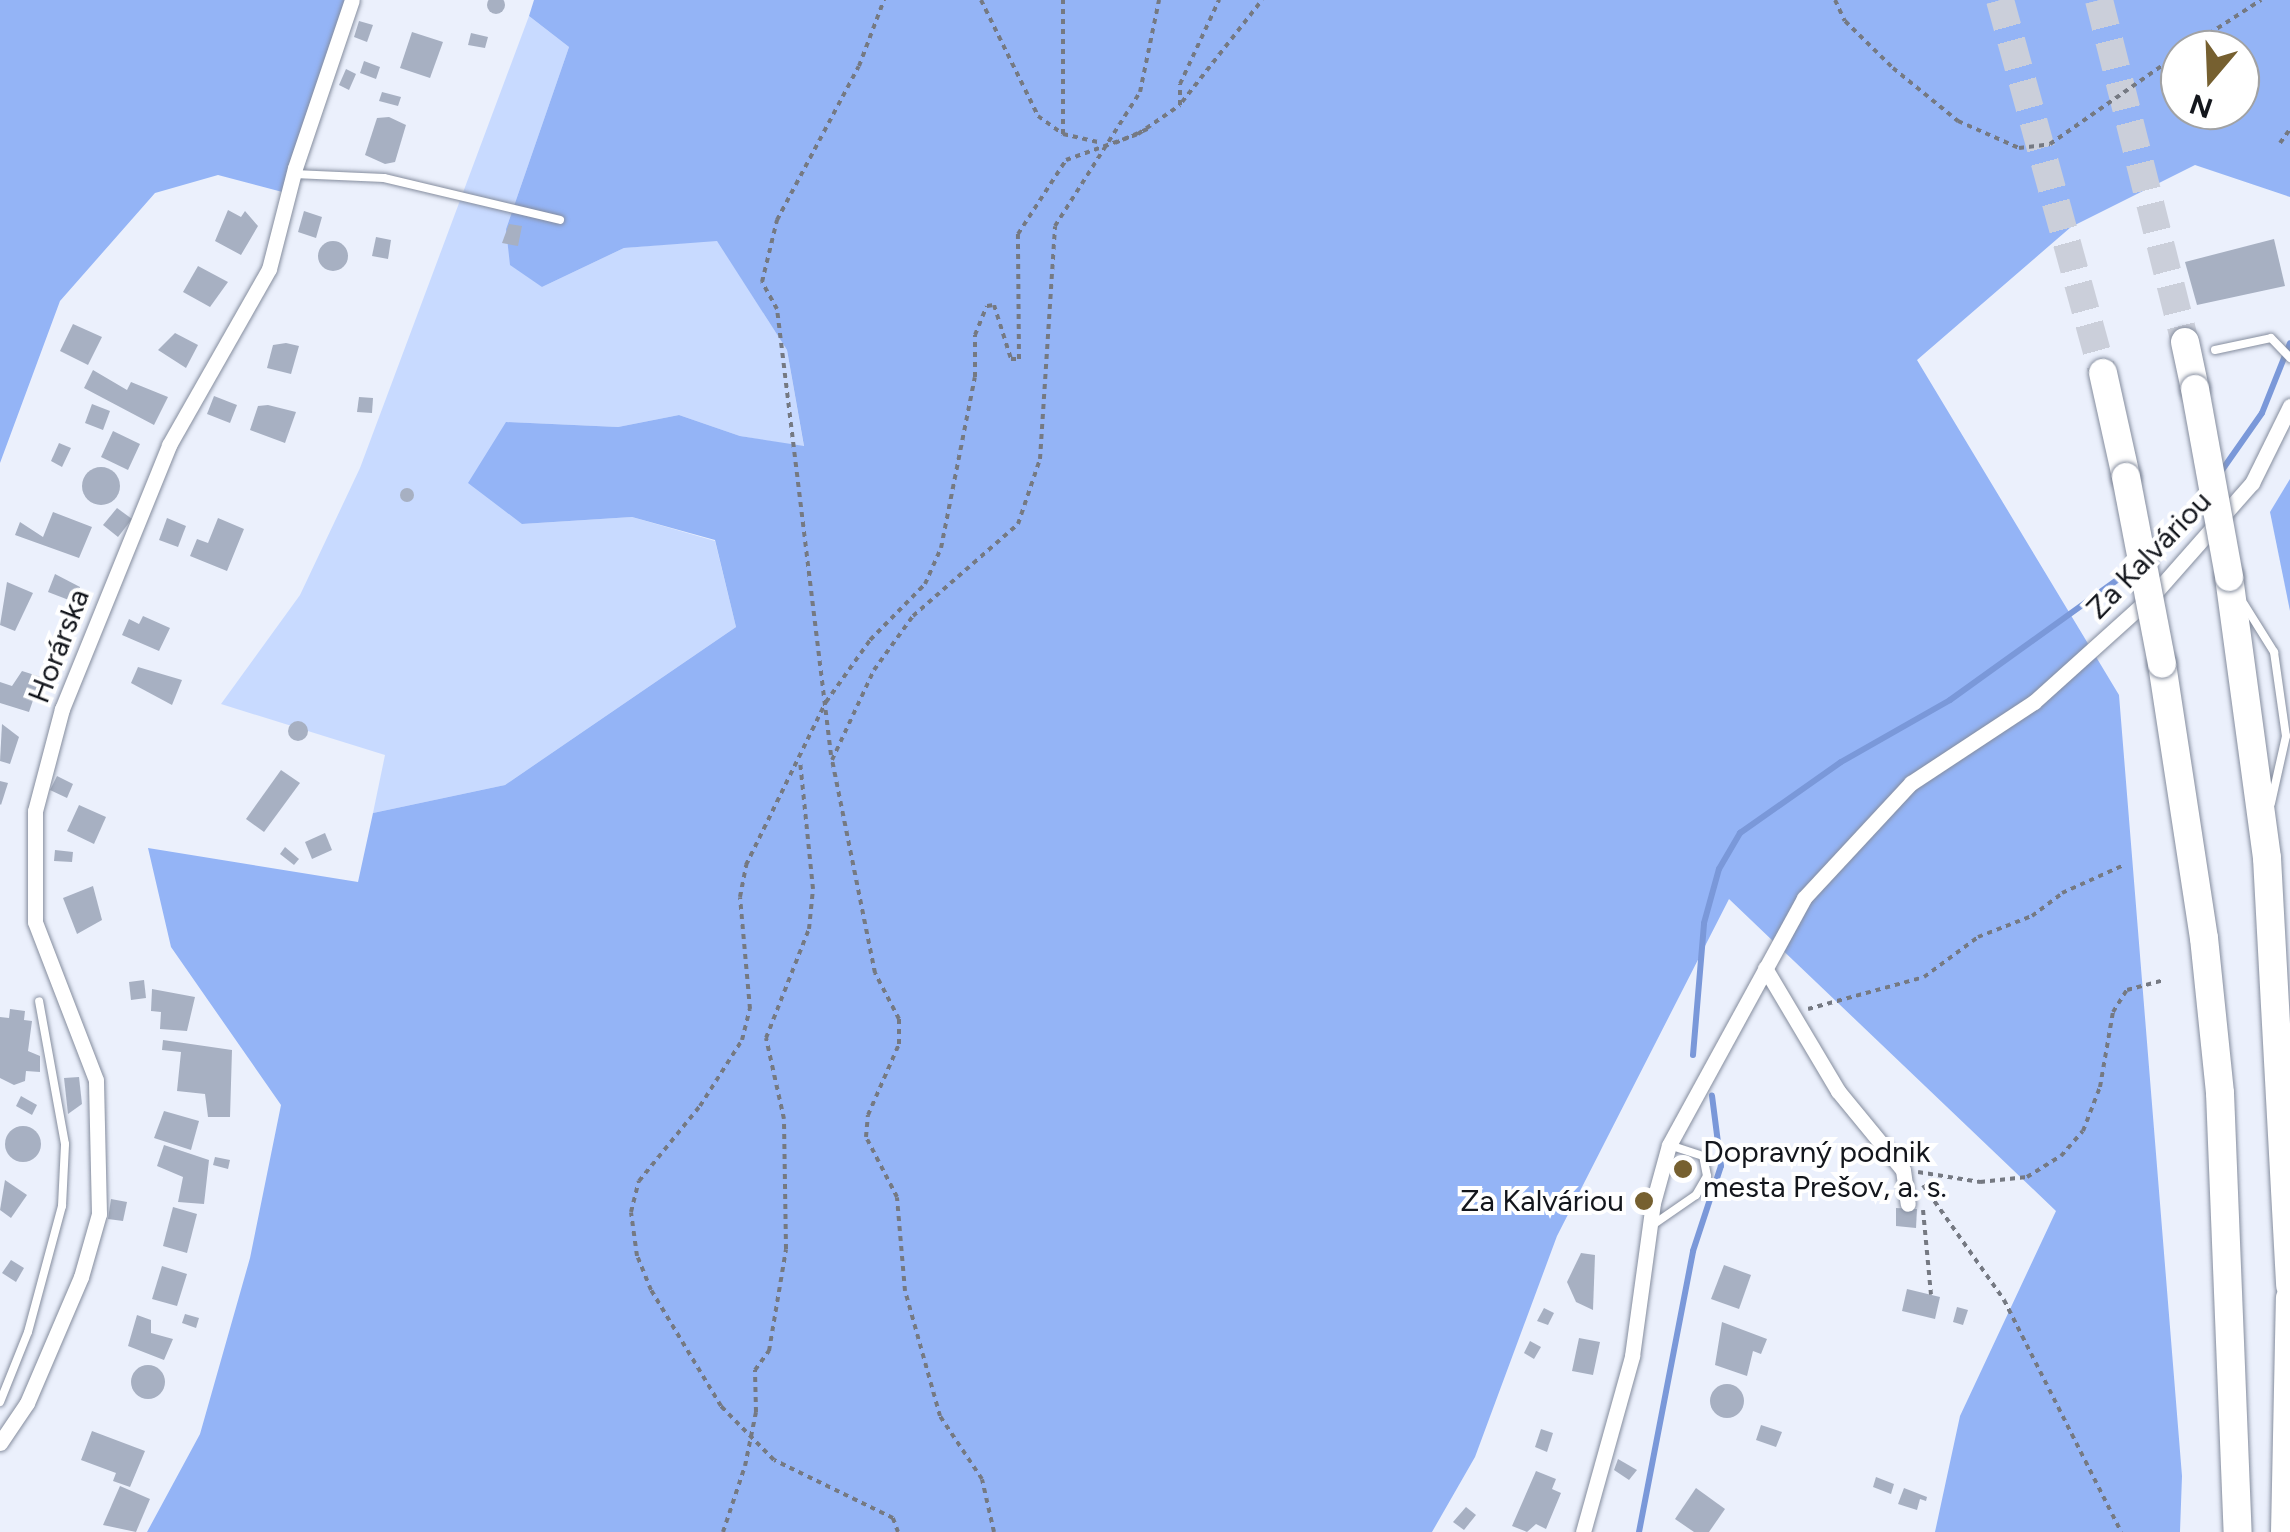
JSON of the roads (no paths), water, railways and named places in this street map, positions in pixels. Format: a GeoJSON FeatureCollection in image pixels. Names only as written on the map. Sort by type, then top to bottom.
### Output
{"type":"FeatureCollection","features":[{"type":"Feature","properties":{"kind":"highway"},"geometry":{"type":"LineString","coordinates":[[2185,342],[2229,579],[2264,827],[2286,1118],[2290,1285]]}},
{"type":"Feature","properties":{"kind":"highway"},"geometry":{"type":"LineString","coordinates":[[2103,373],[2162,664],[2195,868],[2220,1093],[2238,1532]]}},
{"type":"Feature","properties":{"kind":"highway"},"geometry":{"type":"LineString","coordinates":[[2286,1532],[2290,1298]]}},
{"type":"Feature","properties":{"kind":"street","name":"Horárska"},"geometry":{"type":"LineString","coordinates":[[0,1443],[27,1403],[81,1277],[99,1214],[96,1080],[35,922],[35,812],[62,709],[169,445],[269,268],[294,174],[352,0]]}},
{"type":"Feature","properties":{"kind":"street","name":"Za Kalváriou"},"geometry":{"type":"LineString","coordinates":[[1584,1532],[1632,1356],[1650,1226],[1669,1145],[1804,898],[1911,783],[2034,702],[2216,529],[2252,482],[2290,406]]}},
{"type":"Feature","properties":{"kind":"street"},"geometry":{"type":"LineString","coordinates":[[1765,968],[1838,1091],[1903,1170],[1908,1204]]}},
{"type":"Feature","properties":{"kind":"lane"},"geometry":{"type":"LineString","coordinates":[[294,174],[384,178],[560,220]]}},
{"type":"Feature","properties":{"kind":"lane"},"geometry":{"type":"LineString","coordinates":[[2215,350],[2270,338],[2290,358]]}},
{"type":"Feature","properties":{"kind":"lane"},"geometry":{"type":"LineString","coordinates":[[0,1402],[28,1332],[62,1206],[65,1144],[38,1001]]}},
{"type":"Feature","properties":{"kind":"lane"},"geometry":{"type":"LineString","coordinates":[[1650,1226],[1696,1194],[1706,1176],[1703,1156],[1669,1145]]}},
{"type":"Feature","properties":{"kind":"waterway"},"geometry":{"type":"LineString","coordinates":[[2220,473],[2262,413],[2290,343]]}},
{"type":"Feature","properties":{"kind":"waterway"},"geometry":{"type":"LineString","coordinates":[[2151,551],[2204,495]]}},
{"type":"Feature","properties":{"kind":"waterway"},"geometry":{"type":"LineString","coordinates":[[1693,1055],[1704,923],[1719,869],[1740,833],[1841,762],[1950,700],[2135,567]]}},
{"type":"Feature","properties":{"kind":"waterway"},"geometry":{"type":"LineString","coordinates":[[1639,1532],[1693,1251],[1721,1166],[1712,1096]]}},
{"type":"Feature","properties":{"kind":"tunnel"},"geometry":{"type":"LineString","coordinates":[[2000,0],[2103,373]]}},
{"type":"Feature","properties":{"kind":"tunnel"},"geometry":{"type":"LineString","coordinates":[[2099,0],[2185,342]]}},
{"type":"Feature","properties":{"kind":"place","name":"Dopravný podnik mesta Prešov, a. s."},"geometry":{"type":"Point","coordinates":[1683,1169]}},
{"type":"Feature","properties":{"kind":"place","name":"Za Kalváriou"},"geometry":{"type":"Point","coordinates":[1644,1201]}}]}
